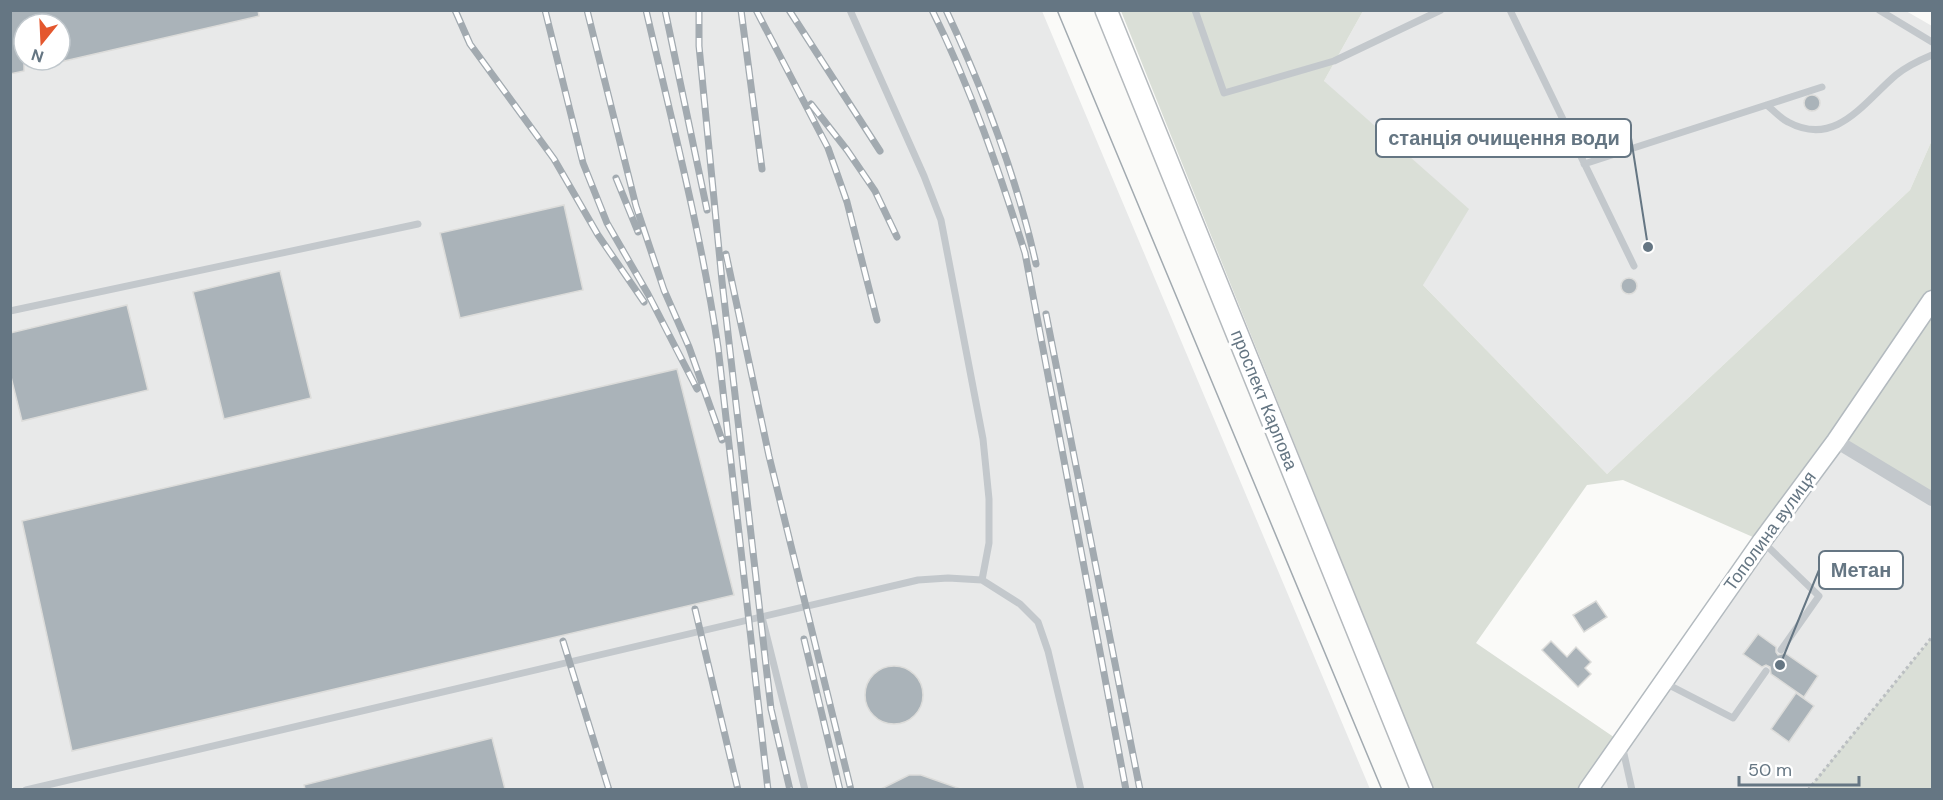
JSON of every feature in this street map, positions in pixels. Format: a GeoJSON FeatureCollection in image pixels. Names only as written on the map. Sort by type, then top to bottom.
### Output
{"type":"FeatureCollection","features":[{"type":"Feature","properties":{"kind":"main road","name":"проспект Карпова"},"geometry":{"type":"LineString","coordinates":[[1106,10],[1422,789]]}},
{"type":"Feature","properties":{"kind":"main road","name":"Тополина вулиця"},"geometry":{"type":"LineString","coordinates":[[1588,789],[1662,681],[1836,441],[1932,300]]}},
{"type":"Feature","properties":{"kind":"street"},"geometry":{"type":"LineString","coordinates":[[1836,441],[1932,500]]}},
{"type":"Feature","properties":{"kind":"lane"},"geometry":{"type":"LineString","coordinates":[[850,10],[942,220],[983,439],[989,499],[989,543],[982,580]]}},
{"type":"Feature","properties":{"kind":"lane"},"geometry":{"type":"LineString","coordinates":[[1195,10],[1224,93],[1335,61],[1441,10]]}},
{"type":"Feature","properties":{"kind":"lane"},"geometry":{"type":"LineString","coordinates":[[1510,10],[1634,266]]}},
{"type":"Feature","properties":{"kind":"lane"},"geometry":{"type":"LineString","coordinates":[[1880,10],[1932,42]]}},
{"type":"Feature","properties":{"kind":"lane"},"geometry":{"type":"LineString","coordinates":[[1767,105],[1787,122],[1806,129],[1829,129],[1846,122],[1898,73],[1918,60],[1932,55]]}},
{"type":"Feature","properties":{"kind":"lane"},"geometry":{"type":"LineString","coordinates":[[1584,164],[1822,87]]}},
{"type":"Feature","properties":{"kind":"lane"},"geometry":{"type":"LineString","coordinates":[[10,311],[418,224]]}},
{"type":"Feature","properties":{"kind":"lane"},"geometry":{"type":"LineString","coordinates":[[1762,541],[1819,596],[1781,650]]}},
{"type":"Feature","properties":{"kind":"lane"},"geometry":{"type":"LineString","coordinates":[[26,789],[918,580],[948,578],[982,580],[1020,604],[1038,622],[1048,651],[1081,789]]}},
{"type":"Feature","properties":{"kind":"lane"},"geometry":{"type":"LineString","coordinates":[[762,617],[805,789]]}},
{"type":"Feature","properties":{"kind":"lane"},"geometry":{"type":"LineString","coordinates":[[1662,681],[1733,718],[1766,670]]}},
{"type":"Feature","properties":{"kind":"lane"},"geometry":{"type":"LineString","coordinates":[[1621,742],[1632,789]]}},
{"type":"Feature","properties":{"kind":"path"},"geometry":{"type":"LineString","coordinates":[[1808,789],[1932,637]]}},
{"type":"Feature","properties":{"kind":"shaded area"},"geometry":{"type":"Polygon","coordinates":[[[10,11],[1042,11],[1370,789],[11,789],[10,11]]]}},
{"type":"Feature","properties":{"kind":"shaded area"},"geometry":{"type":"Polygon","coordinates":[[[1121,11],[1363,11],[1324,81],[1469,209],[1423,285],[1607,474],[1910,190],[1932,140],[1932,499],[1836,441],[1762,541],[1623,480],[1587,485],[1476,643],[1621,742],[1588,789],[1433,789],[1121,11]]]}},
{"type":"Feature","properties":{"kind":"shaded area"},"geometry":{"type":"Polygon","coordinates":[[[1363,11],[1906,11],[1932,26],[1932,140],[1910,190],[1607,474],[1423,285],[1324,81],[1363,11]]]}},
{"type":"Feature","properties":{"kind":"shaded area"},"geometry":{"type":"Polygon","coordinates":[[[1836,441],[1932,499],[1932,637],[1808,789],[1588,790],[1836,441]]]}},
{"type":"Feature","properties":{"kind":"shaded area"},"geometry":{"type":"Polygon","coordinates":[[[1932,637],[1932,789],[1808,789],[1932,637]]]}},
{"type":"Feature","properties":{"kind":"building"},"geometry":{"type":"Polygon","coordinates":[[[10,10],[258,10],[259,16],[72,59],[72,12],[12,12],[12,72],[19,72],[10,74],[10,10]]]}},
{"type":"Feature","properties":{"kind":"building"},"geometry":{"type":"Polygon","coordinates":[[[1812,95],[1818,97],[1820,103],[1818,109],[1812,111],[1806,109],[1804,103],[1806,97],[1812,95]]]}},
{"type":"Feature","properties":{"kind":"building"},"geometry":{"type":"Polygon","coordinates":[[[564,205],[583,290],[460,318],[440,233],[564,205]]]}},
{"type":"Feature","properties":{"kind":"building"},"geometry":{"type":"Polygon","coordinates":[[[280,271],[311,398],[224,419],[193,292],[280,271]]]}},
{"type":"Feature","properties":{"kind":"building"},"geometry":{"type":"Polygon","coordinates":[[[1629,278],[1635,280],[1637,286],[1635,292],[1629,294],[1623,292],[1621,286],[1623,280],[1629,278]]]}},
{"type":"Feature","properties":{"kind":"building"},"geometry":{"type":"Polygon","coordinates":[[[127,305],[148,390],[22,421],[10,373],[10,333],[127,305]]]}},
{"type":"Feature","properties":{"kind":"building"},"geometry":{"type":"Polygon","coordinates":[[[677,369],[734,595],[72,751],[22,521],[677,369]]]}},
{"type":"Feature","properties":{"kind":"building"},"geometry":{"type":"Polygon","coordinates":[[[1596,601],[1607,617],[1584,632],[1573,615],[1596,601]]]}},
{"type":"Feature","properties":{"kind":"building"},"geometry":{"type":"Polygon","coordinates":[[[1758,634],[1776,647],[1778,655],[1785,653],[1818,676],[1804,697],[1771,674],[1770,667],[1766,665],[1762,667],[1743,654],[1758,634]]]}},
{"type":"Feature","properties":{"kind":"building"},"geometry":{"type":"Polygon","coordinates":[[[1551,641],[1567,657],[1576,647],[1591,662],[1585,668],[1591,674],[1578,687],[1542,650],[1551,641]]]}},
{"type":"Feature","properties":{"kind":"building"},"geometry":{"type":"Polygon","coordinates":[[[894,666],[910,671],[918,679],[923,695],[918,711],[910,719],[894,724],[878,719],[870,711],[865,695],[870,679],[878,671],[894,666]]]}},
{"type":"Feature","properties":{"kind":"building"},"geometry":{"type":"Polygon","coordinates":[[[1796,693],[1814,706],[1789,742],[1771,729],[1796,693]]]}},
{"type":"Feature","properties":{"kind":"building"},"geometry":{"type":"Polygon","coordinates":[[[492,738],[505,789],[305,789],[304,785],[492,738]]]}},
{"type":"Feature","properties":{"kind":"building"},"geometry":{"type":"Polygon","coordinates":[[[909,775],[921,775],[958,788],[881,789],[909,775]]]}},
{"type":"Feature","properties":{"kind":"tram line"},"geometry":{"type":"LineString","coordinates":[[1057,10],[1382,790]]}},
{"type":"Feature","properties":{"kind":"railway"},"geometry":{"type":"LineString","coordinates":[[455,10],[470,44],[554,159],[598,235],[644,302]]}},
{"type":"Feature","properties":{"kind":"railway"},"geometry":{"type":"LineString","coordinates":[[545,10],[583,163],[607,223],[648,294],[697,389]]}},
{"type":"Feature","properties":{"kind":"railway"},"geometry":{"type":"LineString","coordinates":[[587,10],[636,206],[664,290],[689,347],[722,440]]}},
{"type":"Feature","properties":{"kind":"railway"},"geometry":{"type":"LineString","coordinates":[[646,10],[695,220],[718,347],[768,790]]}},
{"type":"Feature","properties":{"kind":"railway"},"geometry":{"type":"LineString","coordinates":[[665,10],[707,210]]}},
{"type":"Feature","properties":{"kind":"railway"},"geometry":{"type":"LineString","coordinates":[[699,10],[699,46],[722,281],[771,709],[790,790]]}},
{"type":"Feature","properties":{"kind":"railway"},"geometry":{"type":"LineString","coordinates":[[741,10],[762,169]]}},
{"type":"Feature","properties":{"kind":"railway"},"geometry":{"type":"LineString","coordinates":[[756,10],[828,148],[847,202],[877,320]]}},
{"type":"Feature","properties":{"kind":"railway"},"geometry":{"type":"LineString","coordinates":[[789,10],[880,151]]}},
{"type":"Feature","properties":{"kind":"railway"},"geometry":{"type":"LineString","coordinates":[[932,10],[983,130],[1025,253],[1126,790]]}},
{"type":"Feature","properties":{"kind":"railway"},"geometry":{"type":"LineString","coordinates":[[946,10],[998,135],[1036,264]]}},
{"type":"Feature","properties":{"kind":"railway"},"geometry":{"type":"LineString","coordinates":[[811,104],[875,191],[897,237]]}},
{"type":"Feature","properties":{"kind":"railway"},"geometry":{"type":"LineString","coordinates":[[616,178],[638,232]]}},
{"type":"Feature","properties":{"kind":"railway"},"geometry":{"type":"LineString","coordinates":[[726,254],[769,456],[851,790]]}},
{"type":"Feature","properties":{"kind":"railway"},"geometry":{"type":"LineString","coordinates":[[1046,314],[1140,790]]}},
{"type":"Feature","properties":{"kind":"railway"},"geometry":{"type":"LineString","coordinates":[[695,609],[738,790]]}},
{"type":"Feature","properties":{"kind":"railway"},"geometry":{"type":"LineString","coordinates":[[804,639],[840,790]]}},
{"type":"Feature","properties":{"kind":"railway"},"geometry":{"type":"LineString","coordinates":[[563,641],[609,790]]}},
{"type":"Feature","properties":{"kind":"place","name":"станція очищення води"},"geometry":{"type":"Point","coordinates":[1648,247]}},
{"type":"Feature","properties":{"kind":"place","name":"Метан"},"geometry":{"type":"Point","coordinates":[1780,665]}}]}
